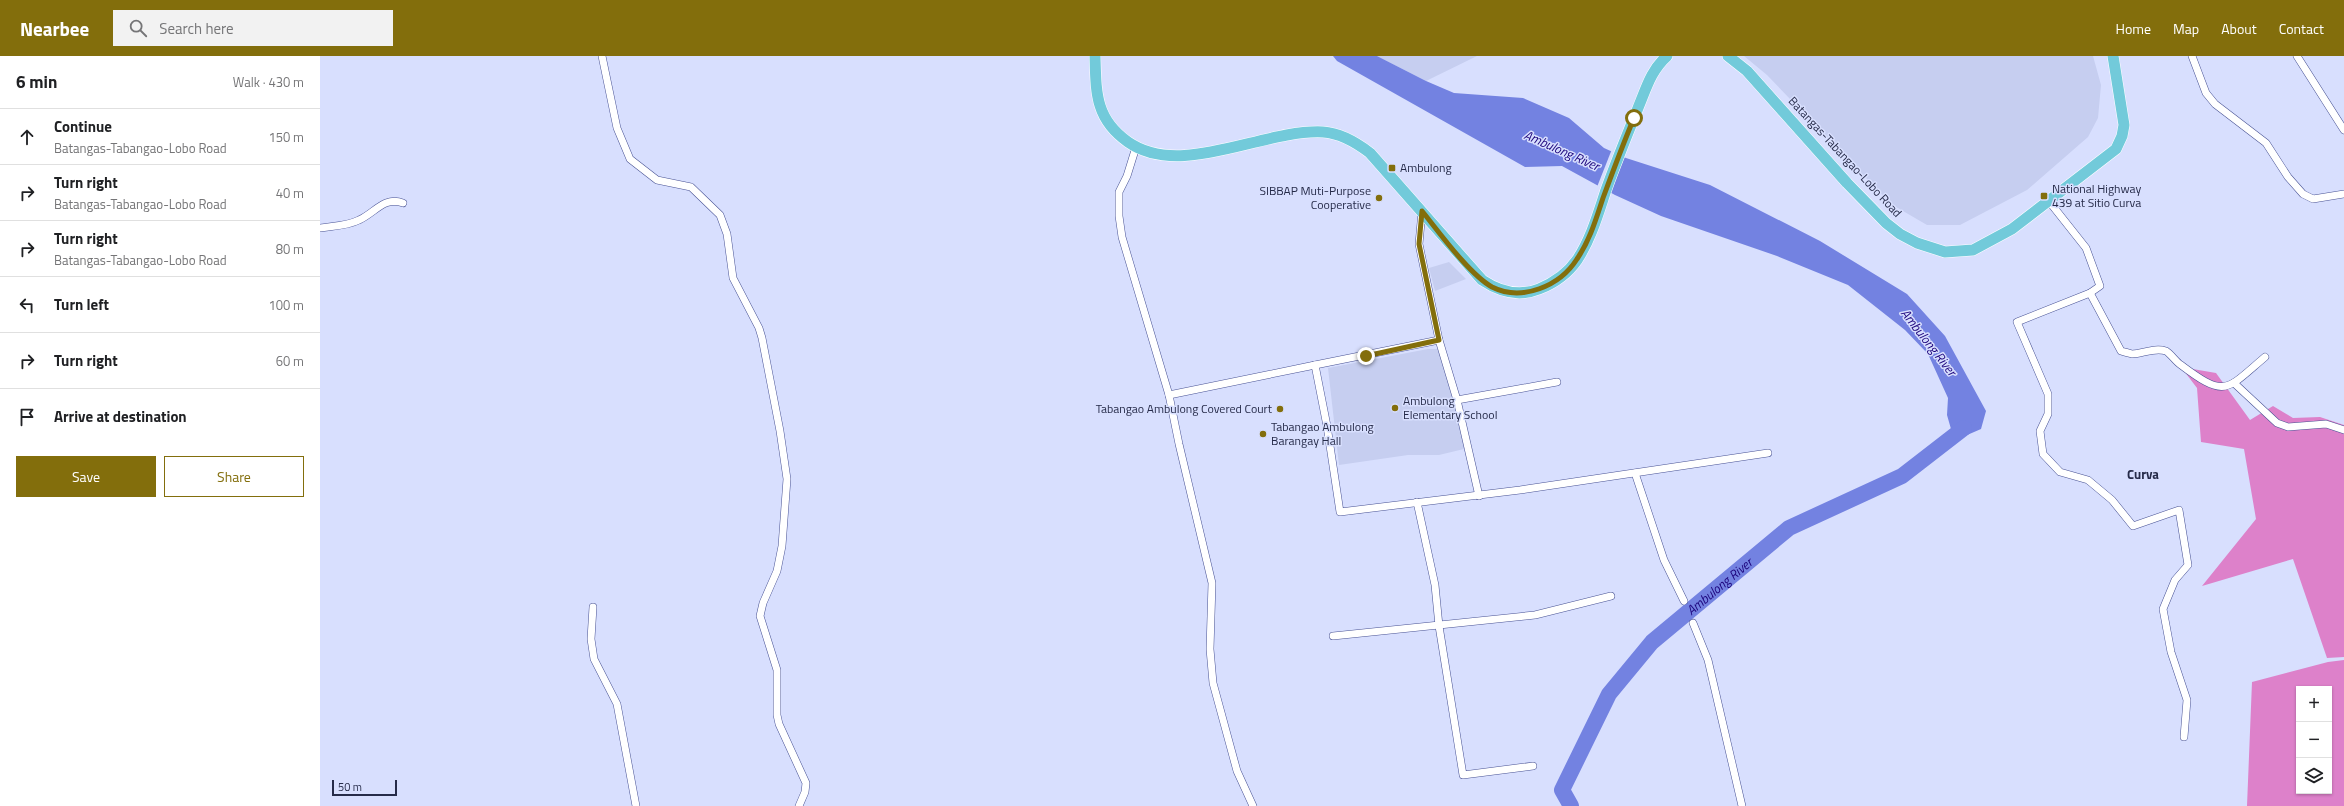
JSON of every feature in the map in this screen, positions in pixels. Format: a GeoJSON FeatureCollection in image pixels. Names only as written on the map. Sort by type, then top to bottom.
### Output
{"type":"FeatureCollection","features":[{"type":"Feature","properties":{"kind":"main road"},"geometry":{"type":"LineString","coordinates":[[1095,56],[1096,89],[1101,113],[1110,127],[1136,148],[1148,154],[1179,157],[1278,137],[1323,132],[1357,144],[1370,153],[1482,280],[1497,289],[1514,293],[1532,292],[1563,275],[1577,261],[1590,238],[1622,145],[1650,78],[1658,64],[1668,56]]}},
{"type":"Feature","properties":{"kind":"main road","name":"Batangas-Tabangao-Lobo Road"},"geometry":{"type":"LineString","coordinates":[[1728,56],[1760,84],[1848,183],[1886,223],[1900,234],[1916,243],[1945,252],[1973,250],[2012,229],[2048,200],[2108,157],[2116,149],[2122,136],[2122,107],[2113,56]]}},
{"type":"Feature","properties":{"kind":"street"},"geometry":{"type":"LineString","coordinates":[[602,56],[616,128],[630,159],[657,180],[691,187],[720,215],[727,234],[733,278],[759,328],[762,338],[780,431],[787,479],[782,546],[777,571],[763,603],[760,616],[776,670],[777,715],[779,724],[806,783],[805,792],[799,806]]}},
{"type":"Feature","properties":{"kind":"street"},"geometry":{"type":"LineString","coordinates":[[2192,56],[2206,92],[2216,104],[2266,143],[2288,177],[2303,194],[2314,199],[2344,194]]}},
{"type":"Feature","properties":{"kind":"street"},"geometry":{"type":"LineString","coordinates":[[2297,56],[2344,130]]}},
{"type":"Feature","properties":{"kind":"street"},"geometry":{"type":"LineString","coordinates":[[1136,148],[1127,176],[1119,192],[1119,216],[1122,236],[1169,395],[1212,583],[1210,649],[1213,683],[1237,771],[1253,806]]}},
{"type":"Feature","properties":{"kind":"street"},"geometry":{"type":"LineString","coordinates":[[320,228],[347,225],[360,220],[386,202],[395,200],[403,203]]}},
{"type":"Feature","properties":{"kind":"street"},"geometry":{"type":"LineString","coordinates":[[2048,200],[2086,248],[2100,286],[2090,293],[2017,322],[2048,394],[2048,414],[2040,432],[2042,454],[2060,472],[2088,480],[2112,500],[2133,526],[2179,510],[2188,565],[2175,580],[2163,609],[2171,652],[2187,700],[2184,737]]}},
{"type":"Feature","properties":{"kind":"street"},"geometry":{"type":"LineString","coordinates":[[1422,211],[1419,244],[1439,340],[1457,400],[1479,496]]}},
{"type":"Feature","properties":{"kind":"street"},"geometry":{"type":"LineString","coordinates":[[2090,293],[2120,351],[2134,354],[2147,350],[2166,351],[2201,380],[2211,385],[2223,388],[2234,383],[2265,357]]}},
{"type":"Feature","properties":{"kind":"street"},"geometry":{"type":"LineString","coordinates":[[1169,395],[1439,340]]}},
{"type":"Feature","properties":{"kind":"street"},"geometry":{"type":"LineString","coordinates":[[1314,365],[1327,426],[1340,512],[1416,502],[1479,496],[1768,453]]}},
{"type":"Feature","properties":{"kind":"street"},"geometry":{"type":"LineString","coordinates":[[1457,400],[1557,382]]}},
{"type":"Feature","properties":{"kind":"street"},"geometry":{"type":"LineString","coordinates":[[2234,383],[2277,423],[2288,427],[2326,424],[2344,430]]}},
{"type":"Feature","properties":{"kind":"street"},"geometry":{"type":"LineString","coordinates":[[1634,472],[1664,560],[1684,601]]}},
{"type":"Feature","properties":{"kind":"street"},"geometry":{"type":"LineString","coordinates":[[1416,502],[1435,585],[1439,626],[1463,775],[1533,766]]}},
{"type":"Feature","properties":{"kind":"street"},"geometry":{"type":"LineString","coordinates":[[1333,636],[1535,615],[1611,596]]}},
{"type":"Feature","properties":{"kind":"street"},"geometry":{"type":"LineString","coordinates":[[593,607],[591,639],[594,659],[617,704],[636,806]]}},
{"type":"Feature","properties":{"kind":"street"},"geometry":{"type":"LineString","coordinates":[[1693,623],[1708,660],[1742,806]]}},
{"type":"Feature","properties":{"kind":"shaded area"},"geometry":{"type":"Polygon","coordinates":[[[1377,56],[1477,56],[1426,81],[1377,56]]]}},
{"type":"Feature","properties":{"kind":"shaded area"},"geometry":{"type":"Polygon","coordinates":[[[1744,56],[2093,56],[2101,85],[2098,118],[2088,137],[2027,190],[1960,225],[1927,225],[1891,204],[1767,75],[1744,56]]]}},
{"type":"Feature","properties":{"kind":"shaded area"},"geometry":{"type":"Polygon","coordinates":[[[1449,262],[1466,279],[1435,291],[1429,268],[1449,262]]]}},
{"type":"Feature","properties":{"kind":"shaded area","name":"Ambulong Elementary School"},"geometry":{"type":"Polygon","coordinates":[[[1428,349],[1440,349],[1468,448],[1439,455],[1408,455],[1339,465],[1328,368],[1428,349]]]}},
{"type":"Feature","properties":{"kind":"shaded area"},"geometry":{"type":"Polygon","coordinates":[[[2181,367],[2216,373],[2250,420],[2273,406],[2293,418],[2320,417],[2344,425],[2344,657],[2327,658],[2293,559],[2202,586],[2256,519],[2244,449],[2201,442],[2197,388],[2181,367]]]}},
{"type":"Feature","properties":{"kind":"shaded area"},"geometry":{"type":"Polygon","coordinates":[[[2344,660],[2344,806],[2247,806],[2252,682],[2328,662],[2344,660]]]}},
{"type":"Feature","properties":{"kind":"water"},"geometry":{"type":"Polygon","coordinates":[[[1333,56],[1377,56],[1426,81],[1454,93],[1523,98],[1569,118],[1604,148],[1626,158],[1710,185],[1820,241],[1907,294],[1945,336],[1986,411],[1981,429],[1951,442],[1947,440],[1951,429],[1947,415],[1948,398],[1928,354],[1905,330],[1848,285],[1777,256],[1661,216],[1615,195],[1562,166],[1525,167],[1337,61],[1333,56]]]}},
{"type":"Feature","properties":{"kind":"pier"},"geometry":{"type":"Polygon","coordinates":[[[1612,149],[1625,155],[1610,194],[1597,187],[1612,149]]]}},
{"type":"Feature","properties":{"kind":"waterway","name":"Ambulong River"},"geometry":{"type":"LineString","coordinates":[[1571,806],[1562,790],[1609,694],[1652,642],[1789,528],[1902,476],[1964,428]]}},
{"type":"Feature","properties":{"kind":"place","name":"Ambulong"},"geometry":{"type":"Point","coordinates":[1392,168]}},
{"type":"Feature","properties":{"kind":"place","name":"National Highway 439 at Sitio Curva"},"geometry":{"type":"Point","coordinates":[2044,196]}},
{"type":"Feature","properties":{"kind":"place","name":"SIBBAP Muti-Purpose Cooperative"},"geometry":{"type":"Point","coordinates":[1379,198]}},
{"type":"Feature","properties":{"kind":"place","name":"Ambulong Elementary School"},"geometry":{"type":"Point","coordinates":[1395,408]}},
{"type":"Feature","properties":{"kind":"place","name":"Tabangao Ambulong Covered Court"},"geometry":{"type":"Point","coordinates":[1280,409]}},
{"type":"Feature","properties":{"kind":"place","name":"Tabangao Ambulong Barangay Hall"},"geometry":{"type":"Point","coordinates":[1263,434]}},
{"type":"Feature","properties":{"kind":"district","name":"Curva"},"geometry":{"type":"Point","coordinates":[2143,474]}},
{"type":"Feature","properties":{"kind":"route"},"geometry":{"type":"LineString","coordinates":[[1366,356],[1400,347],[1439,340],[1419,244],[1419,226],[1422,211],[1474,272],[1482,280],[1492,286],[1503,291],[1514,293],[1532,292],[1547,286],[1563,275],[1577,261],[1590,238],[1622,145],[1634,118]]}}]}
